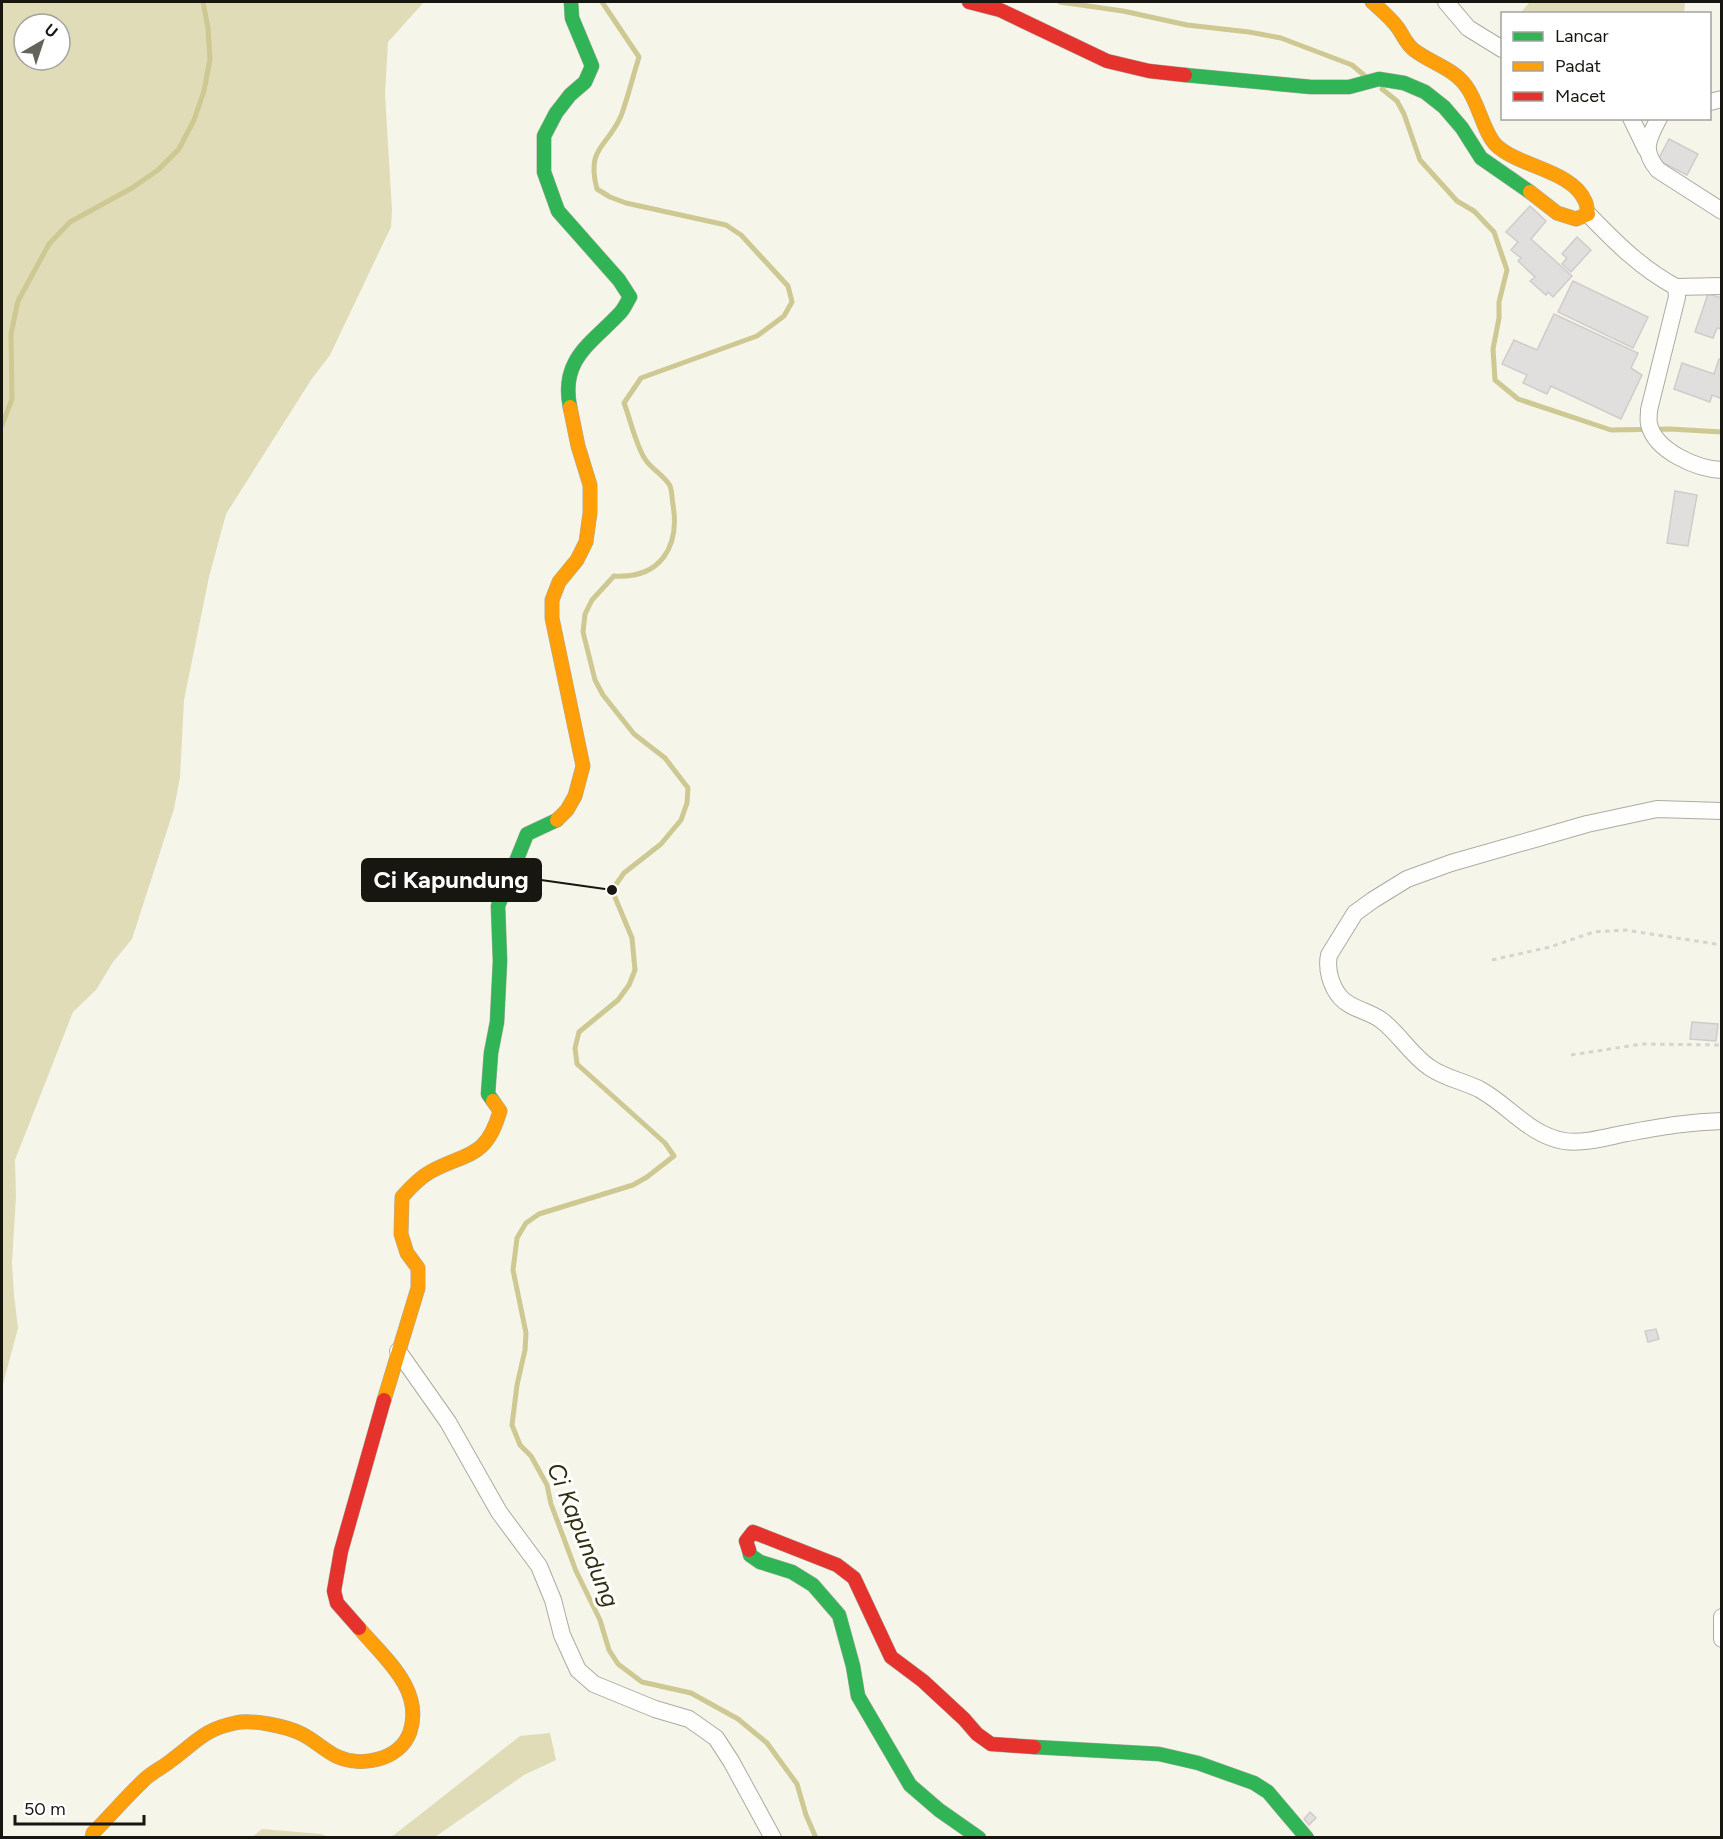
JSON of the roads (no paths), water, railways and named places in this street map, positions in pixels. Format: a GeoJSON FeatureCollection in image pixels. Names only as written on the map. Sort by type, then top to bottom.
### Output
{"type":"FeatureCollection","features":[{"type":"Feature","properties":{"kind":"street"},"geometry":{"type":"LineString","coordinates":[[92,1838],[93,1833],[145,1779],[211,1729],[238,1722],[267,1724],[300,1733],[338,1757],[358,1761],[378,1760],[395,1753],[408,1737],[413,1722],[414,1709],[406,1684],[337,1603],[334,1591],[341,1551],[354,1512],[378,1418],[418,1288],[418,1268],[407,1253],[401,1234],[402,1197],[425,1174],[448,1162],[467,1157],[479,1149],[497,1122],[500,1111],[488,1094],[491,1053],[498,1012],[500,961],[498,906],[526,834],[558,820],[569,805],[582,774],[583,766],[552,618],[552,600],[559,582],[577,560],[586,542],[590,513],[590,485],[578,446],[567,392],[578,356],[621,313],[630,297],[619,280],[558,211],[544,172],[544,136],[556,113],[570,95],[585,82],[592,66],[572,18],[571,2]]}},
{"type":"Feature","properties":{"kind":"street"},"geometry":{"type":"LineString","coordinates":[[969,2],[1000,10],[1107,62],[1149,71],[1311,87],[1348,87],[1379,79],[1404,83],[1425,92],[1444,106],[1462,128],[1481,158],[1527,189],[1557,213],[1576,219],[1588,214]]}},
{"type":"Feature","properties":{"kind":"street"},"geometry":{"type":"LineString","coordinates":[[1372,2],[1398,28],[1403,39],[1413,49],[1461,80],[1478,104],[1491,139],[1498,148],[1566,180],[1588,204],[1588,214],[1617,245],[1654,276],[1676,288],[1722,286]]}},
{"type":"Feature","properties":{"kind":"street"},"geometry":{"type":"LineString","coordinates":[[1446,2],[1468,28],[1501,48]]}},
{"type":"Feature","properties":{"kind":"street"},"geometry":{"type":"LineString","coordinates":[[1632,120],[1651,162],[1658,170],[1722,212]]}},
{"type":"Feature","properties":{"kind":"street"},"geometry":{"type":"LineString","coordinates":[[1646,149],[1658,120]]}},
{"type":"Feature","properties":{"kind":"street"},"geometry":{"type":"LineString","coordinates":[[1676,288],[1677,297],[1649,410],[1649,425],[1661,445],[1685,461],[1722,470]]}},
{"type":"Feature","properties":{"kind":"street"},"geometry":{"type":"LineString","coordinates":[[1722,811],[1657,809],[1587,824],[1451,863],[1407,879],[1355,913],[1329,955],[1328,962],[1335,989],[1348,1004],[1374,1015],[1391,1027],[1416,1056],[1429,1067],[1478,1088],[1519,1120],[1539,1132],[1564,1141],[1595,1139],[1688,1122],[1722,1121]]}},
{"type":"Feature","properties":{"kind":"street"},"geometry":{"type":"LineString","coordinates":[[398,1351],[448,1422],[499,1512],[539,1566],[553,1600],[562,1635],[578,1670],[594,1684],[612,1693],[689,1719],[716,1738],[737,1771],[773,1838]]}},
{"type":"Feature","properties":{"kind":"street"},"geometry":{"type":"LineString","coordinates":[[979,1838],[910,1785],[858,1696],[853,1666],[839,1615],[813,1585],[792,1572],[759,1562],[750,1555],[746,1541],[753,1532],[837,1565],[854,1578],[891,1657],[923,1681],[977,1734],[991,1743],[1160,1754],[1198,1763],[1231,1773],[1261,1787],[1280,1804],[1307,1838]]}},
{"type":"Feature","properties":{"kind":"street"},"geometry":{"type":"LineString","coordinates":[[1722,1617],[1722,1639]]}},
{"type":"Feature","properties":{"kind":"waterway"},"geometry":{"type":"LineString","coordinates":[[2,425],[12,399],[11,334],[18,301],[49,244],[70,222],[132,188],[158,170],[179,149],[194,120],[204,91],[210,59],[203,2]]}},
{"type":"Feature","properties":{"kind":"waterway","name":"Ci Kapundung"},"geometry":{"type":"LineString","coordinates":[[602,2],[639,57],[621,116],[596,156],[594,175],[597,189],[626,203],[726,225],[741,235],[788,286],[792,302],[784,316],[757,336],[641,378],[624,403],[642,453],[648,463],[670,486],[674,520],[673,534],[670,547],[655,566],[630,576],[614,576],[592,600],[585,614],[583,632],[595,680],[603,695],[634,734],[665,758],[688,788],[687,803],[681,820],[661,844],[624,873],[612,890],[632,938],[635,970],[629,985],[618,1000],[579,1032],[575,1048],[577,1064],[665,1143],[674,1156],[633,1185],[539,1214],[526,1223],[517,1238],[513,1270],[526,1333],[512,1425],[520,1445],[531,1456],[547,1485],[551,1504],[576,1571],[600,1620],[609,1650],[618,1664],[642,1682],[691,1693],[738,1719],[767,1743],[797,1784],[816,1838]]}},
{"type":"Feature","properties":{"kind":"waterway"},"geometry":{"type":"LineString","coordinates":[[1060,2],[1123,11],[1187,25],[1281,38],[1352,65],[1365,76]]}},
{"type":"Feature","properties":{"kind":"waterway"},"geometry":{"type":"LineString","coordinates":[[1382,89],[1397,101],[1404,114],[1420,160],[1457,201],[1474,211],[1494,232],[1507,270],[1499,302],[1499,318],[1493,349],[1495,380],[1518,399],[1611,430],[1670,429],[1722,432]]}},
{"type":"Feature","properties":{"kind":"place","name":"Ci Kapundung"},"geometry":{"type":"Point","coordinates":[612,890]}}]}
